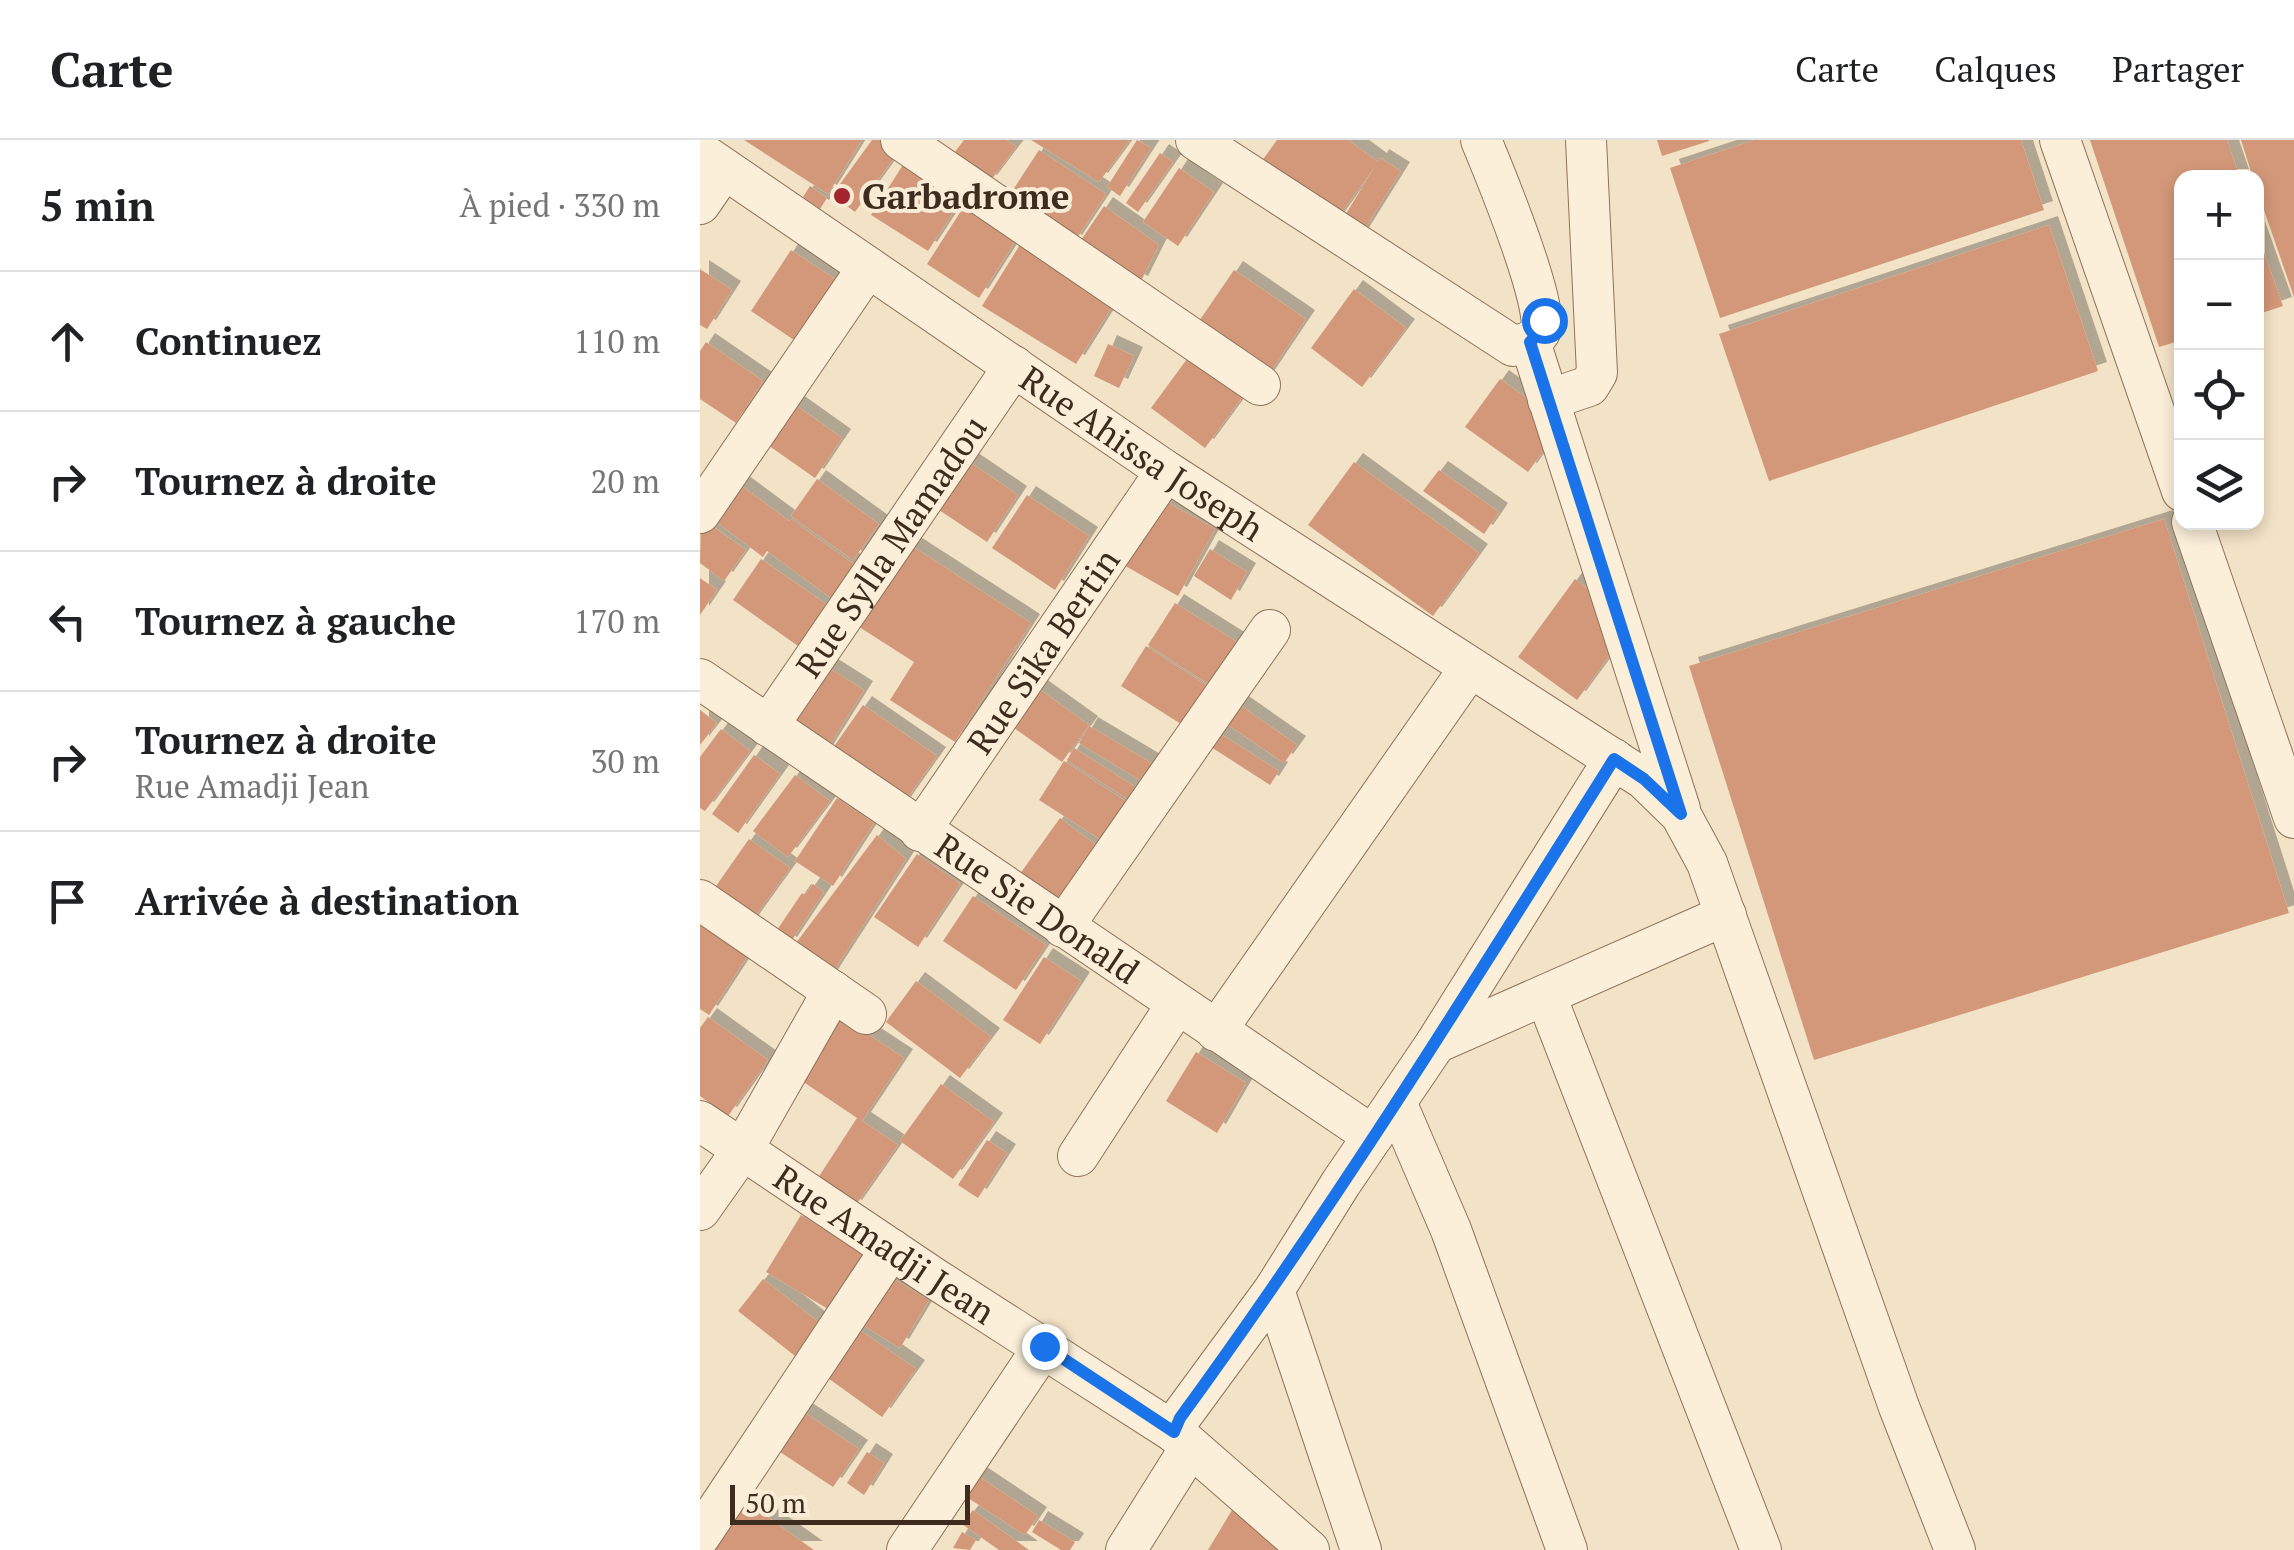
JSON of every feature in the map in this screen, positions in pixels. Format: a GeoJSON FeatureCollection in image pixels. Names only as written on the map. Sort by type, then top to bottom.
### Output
{"type":"FeatureCollection","features":[{"type":"Feature","properties":{"kind":"street"},"geometry":{"type":"LineString","coordinates":[[901,140],[1260,385]]}},
{"type":"Feature","properties":{"kind":"street"},"geometry":{"type":"LineString","coordinates":[[1196,140],[1521,344],[1548,400],[1681,814],[1707,863],[1899,1407],[1955,1550]]}},
{"type":"Feature","properties":{"kind":"street"},"geometry":{"type":"LineString","coordinates":[[1481,140],[1544,320],[1539,333],[1521,344]]}},
{"type":"Feature","properties":{"kind":"street"},"geometry":{"type":"LineString","coordinates":[[1548,400],[1589,386],[1598,374],[1586,140]]}},
{"type":"Feature","properties":{"kind":"street"},"geometry":{"type":"LineString","coordinates":[[2060,140],[2174,469]]}},
{"type":"Feature","properties":{"kind":"street"},"geometry":{"type":"LineString","coordinates":[[700,204],[712,160]]}},
{"type":"Feature","properties":{"kind":"street","name":"Rue Ahissa Joseph"},"geometry":{"type":"LineString","coordinates":[[712,160],[1166,470],[1644,779],[1681,814]]}},
{"type":"Feature","properties":{"kind":"street"},"geometry":{"type":"LineString","coordinates":[[700,513],[868,267]]}},
{"type":"Feature","properties":{"kind":"street","name":"Rue Sylla Mamadou"},"geometry":{"type":"LineString","coordinates":[[768,726],[1014,366]]}},
{"type":"Feature","properties":{"kind":"street","name":"Rue Sika Bertin"},"geometry":{"type":"LineString","coordinates":[[920,831],[1166,470]]}},
{"type":"Feature","properties":{"kind":"street"},"geometry":{"type":"LineString","coordinates":[[2195,530],[2294,818]]}},
{"type":"Feature","properties":{"kind":"street"},"geometry":{"type":"LineString","coordinates":[[1063,927],[1270,630]]}},
{"type":"Feature","properties":{"kind":"street"},"geometry":{"type":"LineString","coordinates":[[1216,1031],[1469,669]]}},
{"type":"Feature","properties":{"kind":"street","name":"Rue Sie Donald"},"geometry":{"type":"LineString","coordinates":[[700,679],[1373,1136]]}},
{"type":"Feature","properties":{"kind":"street"},"geometry":{"type":"LineString","coordinates":[[1126,1550],[1182,1440],[1180,1418],[1274,1290],[1436,1043],[1602,752]]}},
{"type":"Feature","properties":{"kind":"street"},"geometry":{"type":"LineString","coordinates":[[700,900],[866,1014]]}},
{"type":"Feature","properties":{"kind":"street"},"geometry":{"type":"LineString","coordinates":[[1436,1043],[1726,915]]}},
{"type":"Feature","properties":{"kind":"street"},"geometry":{"type":"LineString","coordinates":[[700,1210],[743,1149],[833,991]]}},
{"type":"Feature","properties":{"kind":"street"},"geometry":{"type":"LineString","coordinates":[[1546,996],[1761,1550]]}},
{"type":"Feature","properties":{"kind":"street"},"geometry":{"type":"LineString","coordinates":[[1078,1156],[1177,1004]]}},
{"type":"Feature","properties":{"kind":"street"},"geometry":{"type":"LineString","coordinates":[[1396,1102],[1450,1230],[1567,1550]]}},
{"type":"Feature","properties":{"kind":"street","name":"Rue Amadji Jean"},"geometry":{"type":"LineString","coordinates":[[700,1121],[1182,1440],[1309,1550]]}},
{"type":"Feature","properties":{"kind":"street"},"geometry":{"type":"LineString","coordinates":[[700,1536],[891,1249]]}},
{"type":"Feature","properties":{"kind":"street"},"geometry":{"type":"LineString","coordinates":[[1274,1290],[1361,1550]]}},
{"type":"Feature","properties":{"kind":"street"},"geometry":{"type":"LineString","coordinates":[[907,1550],[1044,1346]]}},
{"type":"Feature","properties":{"kind":"building"},"geometry":{"type":"Polygon","coordinates":[[[744,140],[862,140],[828,194],[744,140]]]}},
{"type":"Feature","properties":{"kind":"building"},"geometry":{"type":"Polygon","coordinates":[[[872,140],[883,140],[899,151],[855,212],[832,195],[872,140]]]}},
{"type":"Feature","properties":{"kind":"building"},"geometry":{"type":"Polygon","coordinates":[[[964,140],[1006,140],[1016,147],[988,184],[951,157],[964,140]]]}},
{"type":"Feature","properties":{"kind":"building"},"geometry":{"type":"Polygon","coordinates":[[[1031,140],[1130,140],[1099,182],[1031,140]]]}},
{"type":"Feature","properties":{"kind":"building"},"geometry":{"type":"Polygon","coordinates":[[[1137,140],[1151,148],[1120,196],[1107,187],[1137,140]]]}},
{"type":"Feature","properties":{"kind":"building"},"geometry":{"type":"Polygon","coordinates":[[[1277,140],[1348,140],[1378,162],[1380,158],[1401,171],[1359,238],[1339,225],[1376,165],[1334,223],[1256,169],[1277,140]]]}},
{"type":"Feature","properties":{"kind":"building"},"geometry":{"type":"Polygon","coordinates":[[[1657,140],[1709,140],[1709,141],[1662,156],[1657,140]]]}},
{"type":"Feature","properties":{"kind":"building"},"geometry":{"type":"Polygon","coordinates":[[[1755,140],[2021,140],[2044,210],[1720,318],[1670,168],[1755,140]]]}},
{"type":"Feature","properties":{"kind":"building"},"geometry":{"type":"Polygon","coordinates":[[[2090,140],[2227,140],[2237,170],[2174,170],[2174,342],[2159,347],[2090,140]]]}},
{"type":"Feature","properties":{"kind":"building"},"geometry":{"type":"Polygon","coordinates":[[[2241,140],[2294,140],[2294,297],[2264,210],[2264,170],[2250,170],[2241,140]]]}},
{"type":"Feature","properties":{"kind":"building"},"geometry":{"type":"Polygon","coordinates":[[[1039,150],[1106,194],[1073,244],[1007,199],[1039,150]]]}},
{"type":"Feature","properties":{"kind":"building"},"geometry":{"type":"Polygon","coordinates":[[[1160,153],[1173,162],[1138,212],[1126,203],[1160,153]]]}},
{"type":"Feature","properties":{"kind":"building"},"geometry":{"type":"Polygon","coordinates":[[[908,157],[965,194],[928,251],[871,215],[908,157]]]}},
{"type":"Feature","properties":{"kind":"building"},"geometry":{"type":"Polygon","coordinates":[[[1179,168],[1214,192],[1178,246],[1143,222],[1179,168]]]}},
{"type":"Feature","properties":{"kind":"building"},"geometry":{"type":"Polygon","coordinates":[[[810,186],[827,198],[820,209],[803,197],[810,186]]]}},
{"type":"Feature","properties":{"kind":"building"},"geometry":{"type":"Polygon","coordinates":[[[968,200],[1020,234],[979,298],[927,264],[968,200]]]}},
{"type":"Feature","properties":{"kind":"building"},"geometry":{"type":"Polygon","coordinates":[[[1104,206],[1159,245],[1139,285],[1077,246],[1104,206]]]}},
{"type":"Feature","properties":{"kind":"building"},"geometry":{"type":"Polygon","coordinates":[[[2049,225],[2098,371],[1769,481],[1719,334],[2049,225]]]}},
{"type":"Feature","properties":{"kind":"building"},"geometry":{"type":"Polygon","coordinates":[[[1026,235],[1120,294],[1076,364],[982,306],[1026,235]]]}},
{"type":"Feature","properties":{"kind":"building"},"geometry":{"type":"Polygon","coordinates":[[[791,250],[835,279],[794,340],[751,311],[791,250]]]}},
{"type":"Feature","properties":{"kind":"building"},"geometry":{"type":"Polygon","coordinates":[[[2264,253],[2283,306],[2264,312],[2264,253]]]}},
{"type":"Feature","properties":{"kind":"building"},"geometry":{"type":"Polygon","coordinates":[[[700,269],[732,290],[707,329],[700,325],[700,269]]]}},
{"type":"Feature","properties":{"kind":"building"},"geometry":{"type":"Polygon","coordinates":[[[1234,270],[1306,319],[1265,380],[1193,330],[1234,270]]]}},
{"type":"Feature","properties":{"kind":"building"},"geometry":{"type":"Polygon","coordinates":[[[1354,289],[1406,328],[1362,387],[1311,348],[1354,289]]]}},
{"type":"Feature","properties":{"kind":"building"},"geometry":{"type":"Polygon","coordinates":[[[706,342],[763,381],[736,423],[700,399],[700,351],[706,342]]]}},
{"type":"Feature","properties":{"kind":"building"},"geometry":{"type":"Polygon","coordinates":[[[1108,344],[1134,356],[1119,388],[1094,376],[1108,344]]]}},
{"type":"Feature","properties":{"kind":"building"},"geometry":{"type":"Polygon","coordinates":[[[1190,355],[1244,395],[1205,448],[1151,408],[1190,355]]]}},
{"type":"Feature","properties":{"kind":"building"},"geometry":{"type":"Polygon","coordinates":[[[1500,379],[1525,397],[1547,446],[1528,472],[1465,427],[1500,379]]]}},
{"type":"Feature","properties":{"kind":"building"},"geometry":{"type":"Polygon","coordinates":[[[783,396],[842,438],[815,478],[755,436],[783,396]]]}},
{"type":"Feature","properties":{"kind":"building"},"geometry":{"type":"Polygon","coordinates":[[[965,459],[1018,495],[987,542],[933,506],[965,459]]]}},
{"type":"Feature","properties":{"kind":"building"},"geometry":{"type":"Polygon","coordinates":[[[1354,462],[1479,553],[1433,616],[1308,525],[1354,462]]]}},
{"type":"Feature","properties":{"kind":"building"},"geometry":{"type":"Polygon","coordinates":[[[1439,470],[1499,512],[1484,534],[1423,491],[1439,470]]]}},
{"type":"Feature","properties":{"kind":"building"},"geometry":{"type":"Polygon","coordinates":[[[728,476],[855,565],[831,598],[767,551],[763,557],[702,511],[728,476]]]}},
{"type":"Feature","properties":{"kind":"building"},"geometry":{"type":"Polygon","coordinates":[[[817,479],[879,524],[853,560],[791,516],[817,479]]]}},
{"type":"Feature","properties":{"kind":"building"},"geometry":{"type":"Polygon","coordinates":[[[1151,493],[1215,529],[1178,596],[1115,560],[1151,493]]]}},
{"type":"Feature","properties":{"kind":"building"},"geometry":{"type":"Polygon","coordinates":[[[1027,495],[1089,536],[1055,590],[992,548],[1027,495]]]}},
{"type":"Feature","properties":{"kind":"building"},"geometry":{"type":"Polygon","coordinates":[[[701,518],[746,550],[724,581],[700,563],[701,518]]]}},
{"type":"Feature","properties":{"kind":"building"},"geometry":{"type":"Polygon","coordinates":[[[2164,519],[2289,913],[1814,1060],[1689,666],[2164,519]]]}},
{"type":"Feature","properties":{"kind":"building"},"geometry":{"type":"Polygon","coordinates":[[[904,541],[1031,623],[955,742],[890,700],[914,662],[853,623],[904,541]]]}},
{"type":"Feature","properties":{"kind":"building"},"geometry":{"type":"Polygon","coordinates":[[[1210,549],[1247,572],[1231,600],[1194,576],[1210,549]]]}},
{"type":"Feature","properties":{"kind":"building"},"geometry":{"type":"Polygon","coordinates":[[[761,559],[826,604],[798,646],[733,600],[761,559]]]}},
{"type":"Feature","properties":{"kind":"building"},"geometry":{"type":"Polygon","coordinates":[[[700,578],[717,590],[700,615],[700,578]]]}},
{"type":"Feature","properties":{"kind":"building"},"geometry":{"type":"Polygon","coordinates":[[[1575,579],[1599,597],[1613,651],[1577,700],[1518,657],[1575,579]]]}},
{"type":"Feature","properties":{"kind":"building"},"geometry":{"type":"Polygon","coordinates":[[[1175,603],[1237,642],[1210,685],[1148,645],[1175,603]]]}},
{"type":"Feature","properties":{"kind":"building"},"geometry":{"type":"Polygon","coordinates":[[[1146,646],[1206,685],[1181,724],[1121,686],[1146,646]]]}},
{"type":"Feature","properties":{"kind":"building"},"geometry":{"type":"Polygon","coordinates":[[[823,664],[864,690],[824,754],[783,728],[823,664]]]}},
{"type":"Feature","properties":{"kind":"building"},"geometry":{"type":"Polygon","coordinates":[[[1029,682],[1089,725],[1062,762],[1003,720],[1029,682]]]}},
{"type":"Feature","properties":{"kind":"building"},"geometry":{"type":"Polygon","coordinates":[[[1234,701],[1297,745],[1284,763],[1221,720],[1234,701]]]}},
{"type":"Feature","properties":{"kind":"building"},"geometry":{"type":"Polygon","coordinates":[[[863,705],[937,756],[901,807],[828,755],[863,705]]]}},
{"type":"Feature","properties":{"kind":"building"},"geometry":{"type":"Polygon","coordinates":[[[700,710],[717,723],[700,745],[700,710]]]}},
{"type":"Feature","properties":{"kind":"building"},"geometry":{"type":"Polygon","coordinates":[[[1089,726],[1153,764],[1143,782],[1079,743],[1089,726]]]}},
{"type":"Feature","properties":{"kind":"building"},"geometry":{"type":"Polygon","coordinates":[[[721,729],[750,751],[705,811],[700,808],[700,757],[721,729]]]}},
{"type":"Feature","properties":{"kind":"building"},"geometry":{"type":"Polygon","coordinates":[[[1216,731],[1279,771],[1270,785],[1208,745],[1216,731]]]}},
{"type":"Feature","properties":{"kind":"building"},"geometry":{"type":"Polygon","coordinates":[[[1074,748],[1137,788],[1129,800],[1067,760],[1074,748]]]}},
{"type":"Feature","properties":{"kind":"building"},"geometry":{"type":"Polygon","coordinates":[[[754,755],[780,774],[738,833],[712,814],[754,755]]]}},
{"type":"Feature","properties":{"kind":"building"},"geometry":{"type":"Polygon","coordinates":[[[1064,761],[1127,802],[1103,841],[1039,800],[1064,761]]]}},
{"type":"Feature","properties":{"kind":"building"},"geometry":{"type":"Polygon","coordinates":[[[795,775],[830,801],[788,857],[753,831],[795,775]]]}},
{"type":"Feature","properties":{"kind":"building"},"geometry":{"type":"Polygon","coordinates":[[[837,798],[874,823],[833,886],[795,861],[837,798]]]}},
{"type":"Feature","properties":{"kind":"building"},"geometry":{"type":"Polygon","coordinates":[[[1060,818],[1099,847],[1056,906],[1017,878],[1060,818]]]}},
{"type":"Feature","properties":{"kind":"building"},"geometry":{"type":"Polygon","coordinates":[[[877,835],[906,859],[826,983],[787,955],[877,835]]]}},
{"type":"Feature","properties":{"kind":"building"},"geometry":{"type":"Polygon","coordinates":[[[749,839],[790,868],[749,925],[709,896],[749,839]]]}},
{"type":"Feature","properties":{"kind":"building"},"geometry":{"type":"Polygon","coordinates":[[[917,854],[960,884],[918,947],[874,917],[917,854]]]}},
{"type":"Feature","properties":{"kind":"building"},"geometry":{"type":"Polygon","coordinates":[[[813,884],[824,892],[788,946],[773,936],[802,893],[805,895],[813,884]]]}},
{"type":"Feature","properties":{"kind":"building"},"geometry":{"type":"Polygon","coordinates":[[[973,896],[1046,945],[1016,990],[943,941],[973,896]]]}},
{"type":"Feature","properties":{"kind":"building"},"geometry":{"type":"Polygon","coordinates":[[[700,925],[747,957],[709,1015],[700,1009],[700,925]]]}},
{"type":"Feature","properties":{"kind":"building"},"geometry":{"type":"Polygon","coordinates":[[[1044,957],[1081,981],[1040,1044],[1003,1020],[1044,957]]]}},
{"type":"Feature","properties":{"kind":"building"},"geometry":{"type":"Polygon","coordinates":[[[916,981],[991,1037],[960,1078],[886,1022],[916,981]]]}},
{"type":"Feature","properties":{"kind":"building"},"geometry":{"type":"Polygon","coordinates":[[[837,1014],[904,1058],[862,1121],[898,1145],[853,1209],[814,1184],[857,1118],[796,1077],[837,1014]]]}},
{"type":"Feature","properties":{"kind":"building"},"geometry":{"type":"Polygon","coordinates":[[[708,1017],[768,1060],[728,1116],[700,1096],[700,1028],[708,1017]]]}},
{"type":"Feature","properties":{"kind":"building"},"geometry":{"type":"Polygon","coordinates":[[[1196,1052],[1246,1083],[1217,1133],[1166,1101],[1196,1052]]]}},
{"type":"Feature","properties":{"kind":"building"},"geometry":{"type":"Polygon","coordinates":[[[941,1084],[994,1122],[953,1179],[900,1141],[941,1084]]]}},
{"type":"Feature","properties":{"kind":"building"},"geometry":{"type":"Polygon","coordinates":[[[987,1140],[1007,1153],[978,1198],[958,1185],[987,1140]]]}},
{"type":"Feature","properties":{"kind":"building"},"geometry":{"type":"Polygon","coordinates":[[[801,1215],[867,1256],[833,1312],[766,1272],[801,1215]]]}},
{"type":"Feature","properties":{"kind":"building"},"geometry":{"type":"Polygon","coordinates":[[[892,1278],[929,1300],[900,1348],[863,1325],[892,1278]]]}},
{"type":"Feature","properties":{"kind":"building"},"geometry":{"type":"Polygon","coordinates":[[[763,1279],[821,1324],[795,1356],[738,1311],[763,1279]]]}},
{"type":"Feature","properties":{"kind":"building"},"geometry":{"type":"Polygon","coordinates":[[[854,1326],[916,1369],[882,1417],[821,1373],[854,1326]]]}},
{"type":"Feature","properties":{"kind":"building"},"geometry":{"type":"Polygon","coordinates":[[[796,1407],[859,1449],[833,1487],[771,1446],[796,1407]]]}},
{"type":"Feature","properties":{"kind":"building"},"geometry":{"type":"Polygon","coordinates":[[[867,1452],[884,1463],[864,1495],[847,1483],[867,1452]]]}},
{"type":"Feature","properties":{"kind":"building"},"geometry":{"type":"Polygon","coordinates":[[[978,1476],[1038,1516],[1025,1535],[965,1496],[978,1476]]]}},
{"type":"Feature","properties":{"kind":"building"},"geometry":{"type":"Polygon","coordinates":[[[743,1500],[814,1550],[709,1550],[743,1500]]]}},
{"type":"Feature","properties":{"kind":"building"},"geometry":{"type":"Polygon","coordinates":[[[973,1510],[1029,1550],[999,1550],[962,1524],[973,1510]]]}},
{"type":"Feature","properties":{"kind":"building"},"geometry":{"type":"Polygon","coordinates":[[[1232,1510],[1292,1547],[1208,1550],[1232,1510]]]}},
{"type":"Feature","properties":{"kind":"building"},"geometry":{"type":"Polygon","coordinates":[[[1039,1520],[1075,1542],[1070,1550],[1061,1550],[1032,1532],[1039,1520]]]}},
{"type":"Feature","properties":{"kind":"building"},"geometry":{"type":"Polygon","coordinates":[[[962,1532],[976,1540],[970,1550],[953,1548],[962,1532]]]}},
{"type":"Feature","properties":{"kind":"place","name":"Garbadrome"},"geometry":{"type":"Point","coordinates":[842,196]}},
{"type":"Feature","properties":{"kind":"route"},"geometry":{"type":"LineString","coordinates":[[1044,1346],[1174,1432],[1180,1418],[1274,1290],[1436,1043],[1614,759],[1644,779],[1681,814],[1530,342],[1544,320]]}}]}
